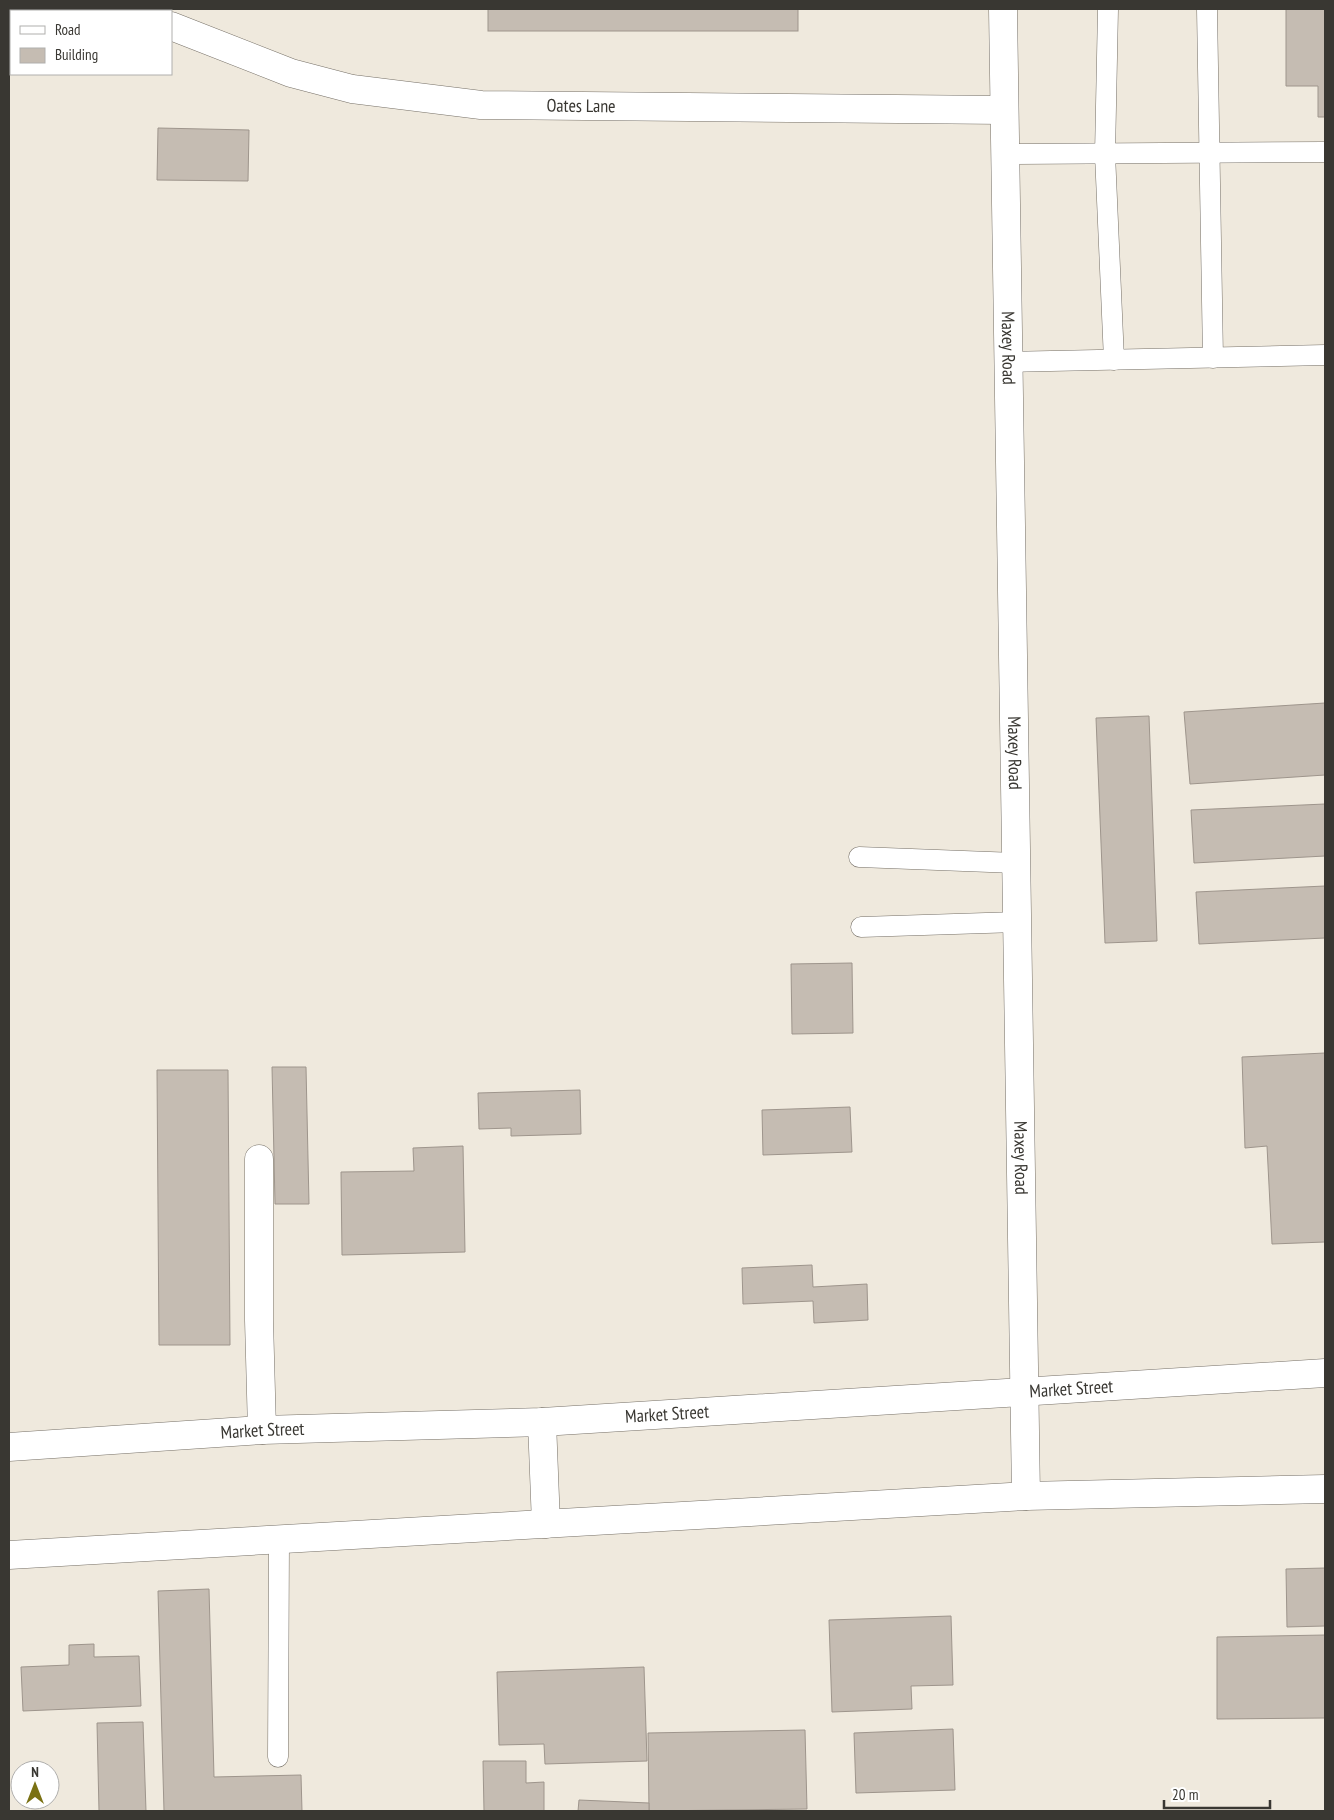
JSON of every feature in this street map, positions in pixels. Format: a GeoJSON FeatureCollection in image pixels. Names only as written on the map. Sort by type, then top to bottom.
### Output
{"type":"FeatureCollection","features":[{"type":"Feature","properties":{"kind":"main road","name":"Maxey Road"},"geometry":{"type":"LineString","coordinates":[[1003,9],[1026,1496]]}},
{"type":"Feature","properties":{"kind":"main road","name":"Oates Lane"},"geometry":{"type":"LineString","coordinates":[[172,26],[291,73],[352,89],[481,105],[1004,110]]}},
{"type":"Feature","properties":{"kind":"main road"},"geometry":{"type":"LineString","coordinates":[[259,1159],[259,1320],[262,1430]]}},
{"type":"Feature","properties":{"kind":"main road","name":"Market Street"},"geometry":{"type":"LineString","coordinates":[[9,1447],[262,1430],[542,1422],[1325,1373]]}},
{"type":"Feature","properties":{"kind":"main road"},"geometry":{"type":"LineString","coordinates":[[542,1422],[546,1524]]}},
{"type":"Feature","properties":{"kind":"main road"},"geometry":{"type":"LineString","coordinates":[[9,1555],[1026,1496],[1325,1489]]}},
{"type":"Feature","properties":{"kind":"lane"},"geometry":{"type":"LineString","coordinates":[[1108,9],[1105,154],[1114,360]]}},
{"type":"Feature","properties":{"kind":"lane"},"geometry":{"type":"LineString","coordinates":[[1207,9],[1213,358]]}},
{"type":"Feature","properties":{"kind":"lane"},"geometry":{"type":"LineString","coordinates":[[1005,154],[1325,152]]}},
{"type":"Feature","properties":{"kind":"lane"},"geometry":{"type":"LineString","coordinates":[[1008,362],[1325,355]]}},
{"type":"Feature","properties":{"kind":"lane"},"geometry":{"type":"LineString","coordinates":[[859,857],[1016,863]]}},
{"type":"Feature","properties":{"kind":"lane"},"geometry":{"type":"LineString","coordinates":[[861,927],[1017,922]]}},
{"type":"Feature","properties":{"kind":"lane"},"geometry":{"type":"LineString","coordinates":[[278,1757],[279,1539]]}},
{"type":"Feature","properties":{"kind":"building"},"geometry":{"type":"Polygon","coordinates":[[[488,9],[798,9],[798,31],[488,31],[488,9]]]}},
{"type":"Feature","properties":{"kind":"building"},"geometry":{"type":"Polygon","coordinates":[[[1286,9],[1325,9],[1325,117],[1318,117],[1318,86],[1286,86],[1286,9]]]}},
{"type":"Feature","properties":{"kind":"building"},"geometry":{"type":"Polygon","coordinates":[[[158,128],[249,130],[248,181],[157,180],[158,128]]]}},
{"type":"Feature","properties":{"kind":"building"},"geometry":{"type":"Polygon","coordinates":[[[1325,703],[1325,775],[1190,784],[1184,712],[1325,703]]]}},
{"type":"Feature","properties":{"kind":"building"},"geometry":{"type":"Polygon","coordinates":[[[1149,716],[1157,941],[1105,943],[1096,718],[1149,716]]]}},
{"type":"Feature","properties":{"kind":"building"},"geometry":{"type":"Polygon","coordinates":[[[1325,804],[1325,856],[1194,863],[1191,810],[1325,804]]]}},
{"type":"Feature","properties":{"kind":"building"},"geometry":{"type":"Polygon","coordinates":[[[1325,886],[1325,938],[1199,944],[1196,892],[1325,886]]]}},
{"type":"Feature","properties":{"kind":"building"},"geometry":{"type":"Polygon","coordinates":[[[852,963],[853,1033],[792,1034],[791,964],[852,963]]]}},
{"type":"Feature","properties":{"kind":"building"},"geometry":{"type":"Polygon","coordinates":[[[1325,1053],[1325,1242],[1272,1244],[1267,1146],[1245,1148],[1242,1057],[1325,1053]]]}},
{"type":"Feature","properties":{"kind":"building"},"geometry":{"type":"Polygon","coordinates":[[[272,1067],[306,1067],[309,1204],[275,1204],[272,1067]]]}},
{"type":"Feature","properties":{"kind":"building"},"geometry":{"type":"Polygon","coordinates":[[[157,1070],[228,1070],[230,1345],[159,1345],[157,1070]]]}},
{"type":"Feature","properties":{"kind":"building"},"geometry":{"type":"Polygon","coordinates":[[[580,1090],[581,1134],[511,1136],[511,1128],[479,1129],[478,1093],[580,1090]]]}},
{"type":"Feature","properties":{"kind":"building"},"geometry":{"type":"Polygon","coordinates":[[[850,1107],[852,1152],[763,1155],[762,1110],[850,1107]]]}},
{"type":"Feature","properties":{"kind":"building"},"geometry":{"type":"Polygon","coordinates":[[[463,1146],[465,1252],[342,1255],[341,1172],[414,1171],[413,1148],[463,1146]]]}},
{"type":"Feature","properties":{"kind":"building"},"geometry":{"type":"Polygon","coordinates":[[[812,1265],[813,1287],[867,1284],[868,1320],[814,1323],[813,1301],[743,1304],[742,1268],[812,1265]]]}},
{"type":"Feature","properties":{"kind":"building"},"geometry":{"type":"Polygon","coordinates":[[[1325,1568],[1325,1626],[1287,1627],[1286,1569],[1325,1568]]]}},
{"type":"Feature","properties":{"kind":"building"},"geometry":{"type":"Polygon","coordinates":[[[209,1589],[214,1777],[301,1775],[302,1811],[164,1811],[158,1591],[209,1589]]]}},
{"type":"Feature","properties":{"kind":"building"},"geometry":{"type":"Polygon","coordinates":[[[951,1616],[953,1685],[911,1686],[912,1709],[832,1712],[829,1620],[951,1616]]]}},
{"type":"Feature","properties":{"kind":"building"},"geometry":{"type":"Polygon","coordinates":[[[1325,1635],[1325,1718],[1217,1719],[1217,1637],[1325,1635]]]}},
{"type":"Feature","properties":{"kind":"building"},"geometry":{"type":"Polygon","coordinates":[[[94,1644],[94,1657],[139,1656],[141,1706],[23,1711],[21,1667],[69,1665],[69,1645],[94,1644]]]}},
{"type":"Feature","properties":{"kind":"building"},"geometry":{"type":"Polygon","coordinates":[[[644,1667],[647,1761],[545,1764],[544,1744],[499,1745],[497,1672],[644,1667]]]}},
{"type":"Feature","properties":{"kind":"building"},"geometry":{"type":"Polygon","coordinates":[[[143,1722],[146,1811],[99,1811],[97,1723],[143,1722]]]}},
{"type":"Feature","properties":{"kind":"building"},"geometry":{"type":"Polygon","coordinates":[[[953,1729],[955,1790],[856,1793],[854,1733],[953,1729]]]}},
{"type":"Feature","properties":{"kind":"building"},"geometry":{"type":"Polygon","coordinates":[[[805,1730],[807,1809],[649,1811],[648,1733],[805,1730]]]}},
{"type":"Feature","properties":{"kind":"building"},"geometry":{"type":"Polygon","coordinates":[[[483,1761],[526,1761],[526,1783],[544,1782],[544,1811],[484,1811],[483,1761]]]}},
{"type":"Feature","properties":{"kind":"building"},"geometry":{"type":"Polygon","coordinates":[[[579,1800],[649,1803],[649,1811],[578,1811],[579,1800]]]}}]}
